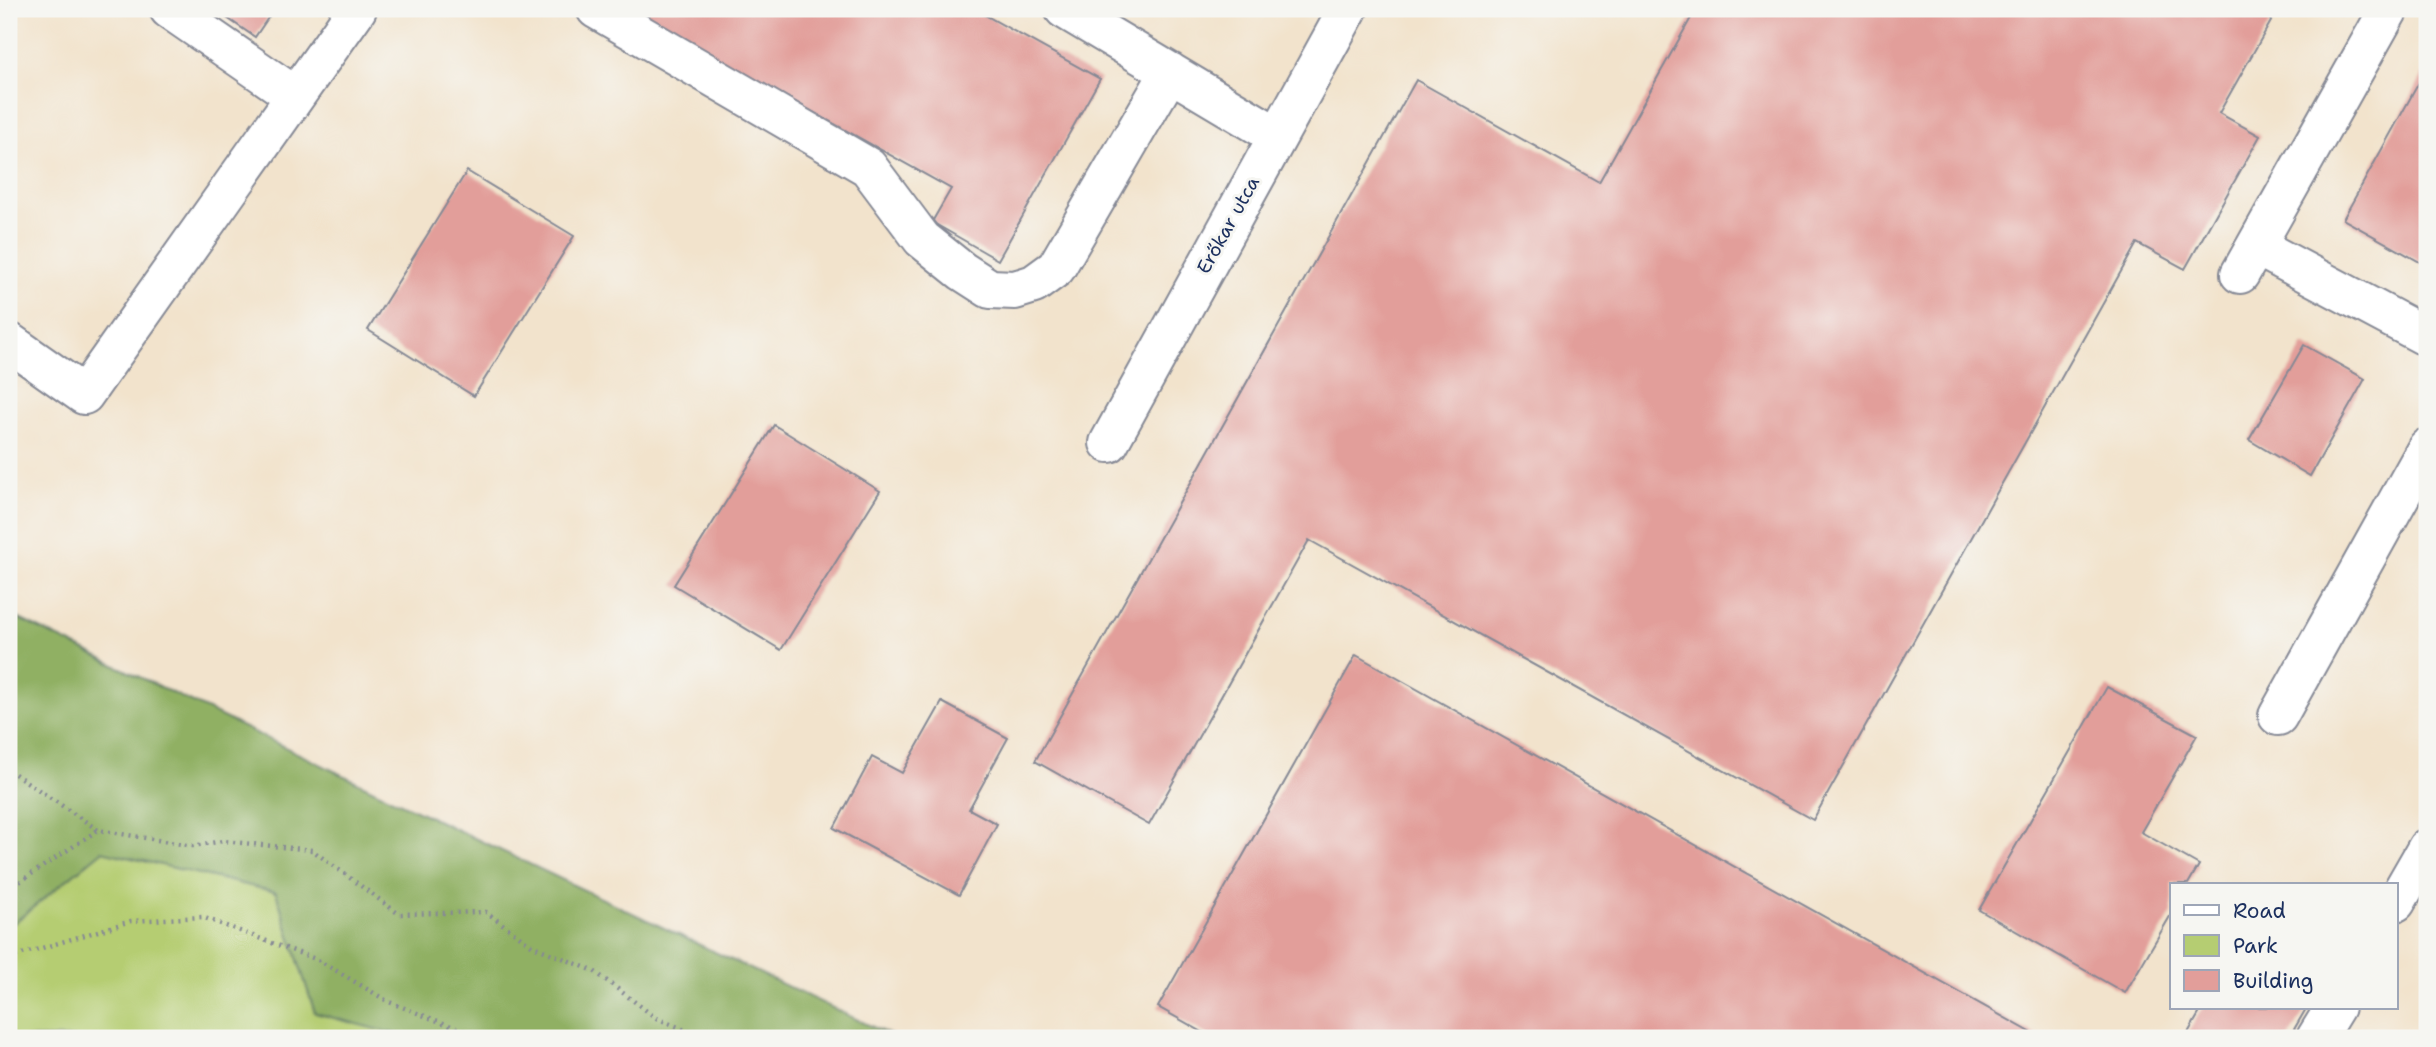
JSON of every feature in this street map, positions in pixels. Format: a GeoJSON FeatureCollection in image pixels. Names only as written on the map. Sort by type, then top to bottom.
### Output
{"type":"FeatureCollection","features":[{"type":"Feature","properties":{"kind":"street"},"geometry":{"type":"LineString","coordinates":[[169,9],[295,96]]}},
{"type":"Feature","properties":{"kind":"street"},"geometry":{"type":"LineString","coordinates":[[9,342],[84,395],[357,9]]}},
{"type":"Feature","properties":{"kind":"street"},"geometry":{"type":"LineString","coordinates":[[596,9],[868,167],[922,239],[990,289],[1015,290],[1034,284],[1056,268],[1170,72]]}},
{"type":"Feature","properties":{"kind":"street"},"geometry":{"type":"LineString","coordinates":[[1064,9],[1276,136]]}},
{"type":"Feature","properties":{"kind":"street","name":"Erőkar utca"},"geometry":{"type":"LineString","coordinates":[[1109,443],[1348,9]]}},
{"type":"Feature","properties":{"kind":"street"},"geometry":{"type":"LineString","coordinates":[[2389,9],[2248,260],[2427,337]]}},
{"type":"Feature","properties":{"kind":"street"},"geometry":{"type":"LineString","coordinates":[[2278,716],[2427,448]]}},
{"type":"Feature","properties":{"kind":"street"},"geometry":{"type":"LineString","coordinates":[[2398,899],[2427,848]]}},
{"type":"Feature","properties":{"kind":"street"},"geometry":{"type":"LineString","coordinates":[[2316,1038],[2334,1009]]}},
{"type":"Feature","properties":{"kind":"path"},"geometry":{"type":"LineString","coordinates":[[9,770],[98,830],[193,846],[223,841],[312,850],[399,914],[486,912],[533,946],[594,971],[656,1018],[705,1038]]}},
{"type":"Feature","properties":{"kind":"path"},"geometry":{"type":"LineString","coordinates":[[9,891],[98,830]]}},
{"type":"Feature","properties":{"kind":"path"},"geometry":{"type":"LineString","coordinates":[[9,957],[131,921],[202,917],[318,960],[389,1002],[481,1038]]}},
{"type":"Feature","properties":{"kind":"green space"},"geometry":{"type":"Polygon","coordinates":[[[9,614],[896,1038],[410,1038],[315,1013],[276,892],[102,851],[9,927],[9,614]]]}},
{"type":"Feature","properties":{"kind":"green space"},"geometry":{"type":"Polygon","coordinates":[[[102,851],[276,892],[315,1013],[410,1038],[9,1038],[9,927],[102,851]]]}},
{"type":"Feature","properties":{"kind":"building"},"geometry":{"type":"Polygon","coordinates":[[[214,9],[274,9],[255,37],[214,9]]]}},
{"type":"Feature","properties":{"kind":"building"},"geometry":{"type":"Polygon","coordinates":[[[628,9],[974,9],[1100,79],[998,260],[932,222],[951,189],[628,9]]]}},
{"type":"Feature","properties":{"kind":"building"},"geometry":{"type":"Polygon","coordinates":[[[1696,9],[2278,9],[2219,113],[2260,136],[2185,269],[2137,243],[1813,820],[1309,540],[1149,825],[1035,761],[1416,80],[1599,182],[1696,9]]]}},
{"type":"Feature","properties":{"kind":"building"},"geometry":{"type":"Polygon","coordinates":[[[2427,68],[2427,266],[2343,219],[2427,68]]]}},
{"type":"Feature","properties":{"kind":"building"},"geometry":{"type":"Polygon","coordinates":[[[467,171],[574,236],[474,396],[368,330],[467,171]]]}},
{"type":"Feature","properties":{"kind":"building"},"geometry":{"type":"Polygon","coordinates":[[[2304,345],[2365,379],[2310,476],[2249,440],[2304,345]]]}},
{"type":"Feature","properties":{"kind":"building"},"geometry":{"type":"Polygon","coordinates":[[[774,425],[880,491],[781,650],[674,585],[774,425]]]}},
{"type":"Feature","properties":{"kind":"building"},"geometry":{"type":"Polygon","coordinates":[[[1356,655],[2041,1038],[1213,1038],[1158,1007],[1356,655]]]}},
{"type":"Feature","properties":{"kind":"building"},"geometry":{"type":"Polygon","coordinates":[[[2107,687],[2197,735],[2141,832],[2199,865],[2189,883],[2170,883],[2170,916],[2125,993],[1979,910],[2107,687]]]}},
{"type":"Feature","properties":{"kind":"building"},"geometry":{"type":"Polygon","coordinates":[[[942,702],[1008,738],[969,809],[997,824],[959,895],[834,828],[872,757],[902,773],[942,702]]]}},
{"type":"Feature","properties":{"kind":"building"},"geometry":{"type":"Polygon","coordinates":[[[2202,1009],[2306,1009],[2289,1038],[2185,1038],[2202,1009]]]}}]}
